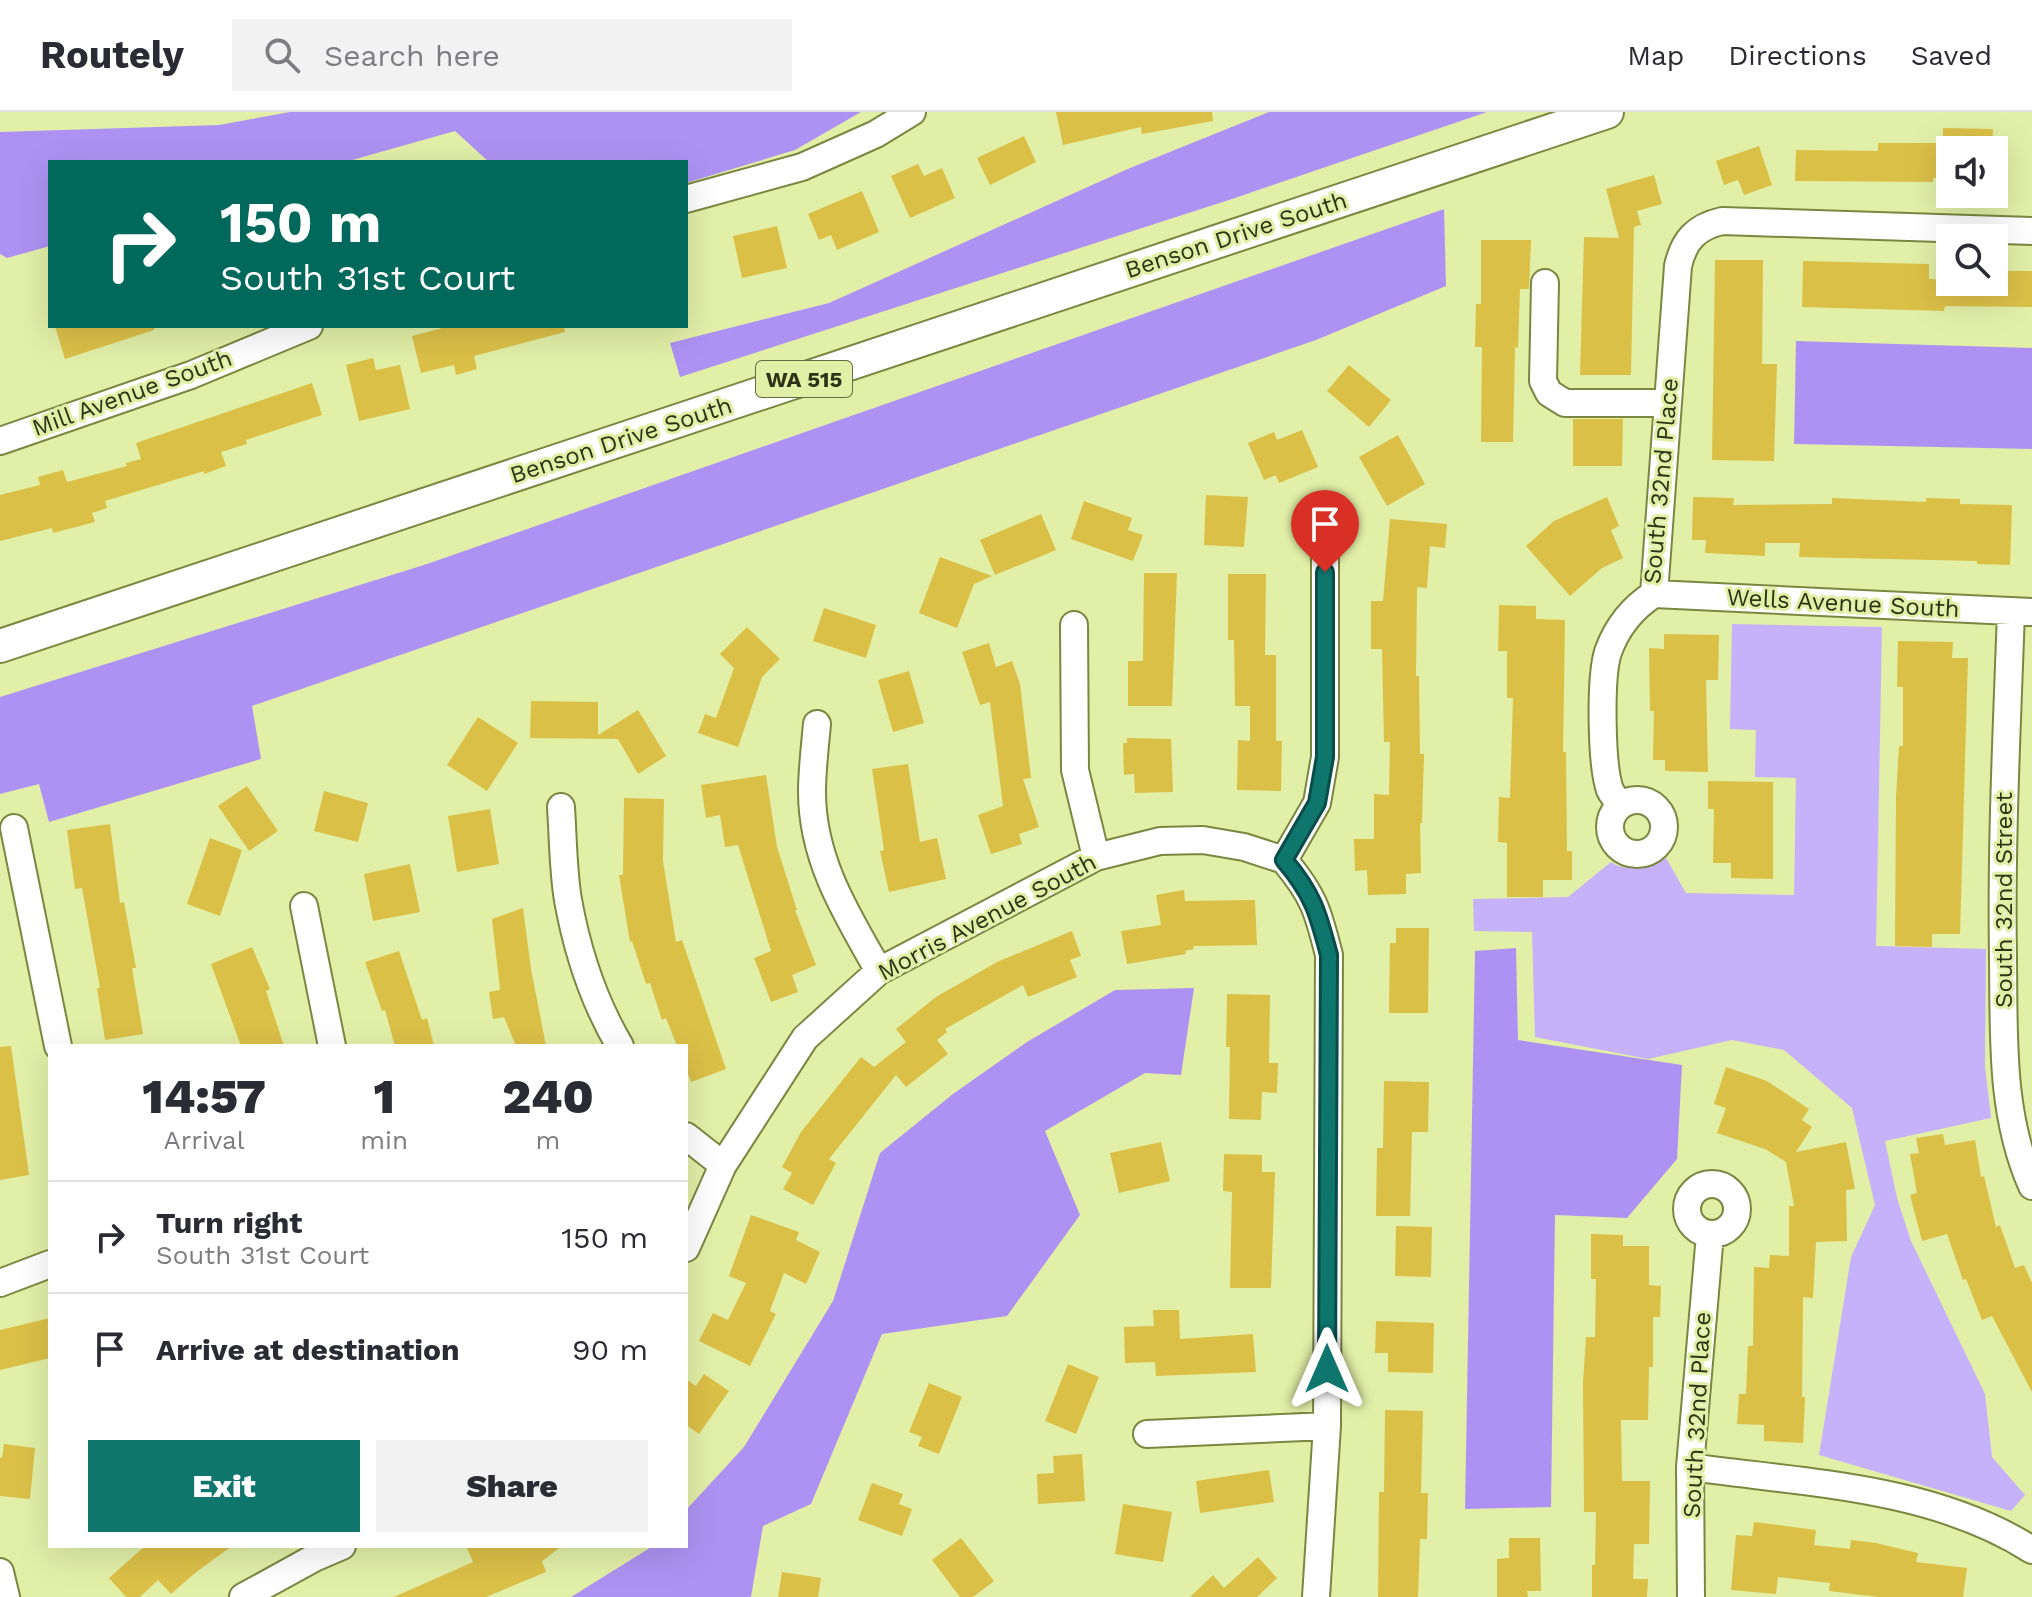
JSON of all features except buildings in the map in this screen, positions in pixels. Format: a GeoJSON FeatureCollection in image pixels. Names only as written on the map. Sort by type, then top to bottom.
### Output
{"type":"FeatureCollection","features":[{"type":"Feature","properties":{"kind":"main road","name":"Benson Drive South"},"geometry":{"type":"LineString","coordinates":[[0,646],[1607,112]]}},
{"type":"Feature","properties":{"kind":"street"},"geometry":{"type":"LineString","coordinates":[[688,198],[802,167],[876,134],[912,112]]}},
{"type":"Feature","properties":{"kind":"street","name":"South 32nd Place"},"geometry":{"type":"LineString","coordinates":[[1621,805],[1611,793],[1606,772],[1604,702],[1608,654],[1620,627],[1634,607],[1654,594],[1678,266],[1683,248],[1692,235],[1707,225],[1722,221],[2032,231]]}},
{"type":"Feature","properties":{"kind":"street"},"geometry":{"type":"LineString","coordinates":[[1545,283],[1543,381],[1549,393],[1565,403],[1668,403]]}},
{"type":"Feature","properties":{"kind":"street","name":"Mill Avenue South"},"geometry":{"type":"LineString","coordinates":[[0,441],[191,375],[304,328]]}},
{"type":"Feature","properties":{"kind":"street"},"geometry":{"type":"LineString","coordinates":[[1316,1597],[1327,1426],[1329,955],[1307,888],[1284,860],[1317,803],[1325,757],[1325,541]]}},
{"type":"Feature","properties":{"kind":"street","name":"Wells Avenue South"},"geometry":{"type":"LineString","coordinates":[[1654,594],[2022,611]]}},
{"type":"Feature","properties":{"kind":"street","name":"South 32nd Street"},"geometry":{"type":"LineString","coordinates":[[2022,611],[2002,870],[2004,1068],[2011,1120],[2021,1162],[2032,1186]]}},
{"type":"Feature","properties":{"kind":"street"},"geometry":{"type":"LineString","coordinates":[[1074,625],[1075,770],[1096,857]]}},
{"type":"Feature","properties":{"kind":"street"},"geometry":{"type":"LineString","coordinates":[[817,724],[812,794],[820,853],[835,895],[879,971]]}},
{"type":"Feature","properties":{"kind":"street"},"geometry":{"type":"LineString","coordinates":[[561,807],[568,898],[584,965],[608,1026],[619,1044]]}},
{"type":"Feature","properties":{"kind":"street"},"geometry":{"type":"LineString","coordinates":[[14,828],[58,1044]]}},
{"type":"Feature","properties":{"kind":"street","name":"Morris Avenue South"},"geometry":{"type":"LineString","coordinates":[[688,1244],[723,1165],[766,1093],[805,1038],[879,971],[1096,857],[1160,841],[1203,840],[1244,847],[1284,860]]}},
{"type":"Feature","properties":{"kind":"street"},"geometry":{"type":"LineString","coordinates":[[304,906],[332,1044]]}},
{"type":"Feature","properties":{"kind":"street"},"geometry":{"type":"LineString","coordinates":[[688,1138],[723,1165]]}},
{"type":"Feature","properties":{"kind":"street","name":"South 32nd Place"},"geometry":{"type":"LineString","coordinates":[[1691,1597],[1690,1467],[1710,1234]]}},
{"type":"Feature","properties":{"kind":"street"},"geometry":{"type":"LineString","coordinates":[[0,1283],[48,1265]]}},
{"type":"Feature","properties":{"kind":"street"},"geometry":{"type":"LineString","coordinates":[[1147,1434],[1327,1426]]}},
{"type":"Feature","properties":{"kind":"street"},"geometry":{"type":"LineString","coordinates":[[1690,1467],[1878,1492],[1972,1519],[2032,1550]]}},
{"type":"Feature","properties":{"kind":"street"},"geometry":{"type":"LineString","coordinates":[[243,1597],[310,1552],[331,1548]]}},
{"type":"Feature","properties":{"kind":"street"},"geometry":{"type":"LineString","coordinates":[[0,1572],[6,1597]]}},
{"type":"Feature","properties":{"kind":"shaded area"},"geometry":{"type":"Polygon","coordinates":[[[290,112],[861,112],[795,150],[688,182],[688,160],[487,160],[455,131],[352,160],[48,160],[48,247],[7,258],[0,254],[0,132],[219,125],[290,112]]]}},
{"type":"Feature","properties":{"kind":"shaded area"},"geometry":{"type":"Polygon","coordinates":[[[1269,112],[1487,112],[1232,199],[680,377],[670,343],[829,303],[1130,168],[1269,112]]]}},
{"type":"Feature","properties":{"kind":"shaded area"},"geometry":{"type":"Polygon","coordinates":[[[1444,209],[1446,286],[1316,340],[252,706],[261,759],[49,822],[39,784],[0,794],[0,697],[427,564],[1444,209]]]}},
{"type":"Feature","properties":{"kind":"shaded area"},"geometry":{"type":"Polygon","coordinates":[[[1796,341],[2032,348],[2032,449],[1794,444],[1796,341]]]}},
{"type":"Feature","properties":{"kind":"shaded area"},"geometry":{"type":"Polygon","coordinates":[[[1732,624],[1882,627],[1876,946],[1986,949],[1985,1066],[1991,1118],[1885,1141],[1897,1198],[1911,1241],[1985,1394],[1992,1457],[2025,1495],[2011,1511],[1819,1455],[1851,1257],[1875,1205],[1852,1108],[1784,1050],[1732,1040],[1648,1059],[1535,1037],[1532,932],[1474,931],[1473,899],[1568,897],[1611,862],[1631,868],[1666,858],[1686,893],[1794,895],[1796,778],[1755,777],[1756,730],[1730,729],[1732,624]]]}},
{"type":"Feature","properties":{"kind":"shaded area"},"geometry":{"type":"Polygon","coordinates":[[[1516,948],[1518,1040],[1682,1065],[1677,1159],[1627,1218],[1555,1215],[1551,1507],[1465,1509],[1475,951],[1516,948]]]}},
{"type":"Feature","properties":{"kind":"shaded area"},"geometry":{"type":"Polygon","coordinates":[[[1194,988],[1181,1075],[1145,1073],[1045,1131],[1080,1215],[1007,1316],[882,1334],[811,1504],[763,1526],[751,1597],[571,1597],[650,1548],[688,1548],[688,1508],[744,1447],[833,1301],[880,1153],[953,1094],[1027,1042],[1115,990],[1194,988]]]}},
{"type":"Feature","properties":{"kind":"route"},"geometry":{"type":"LineString","coordinates":[[1325,572],[1325,757],[1317,803],[1284,860],[1307,888],[1318,911],[1329,955],[1327,1369]]}}]}
